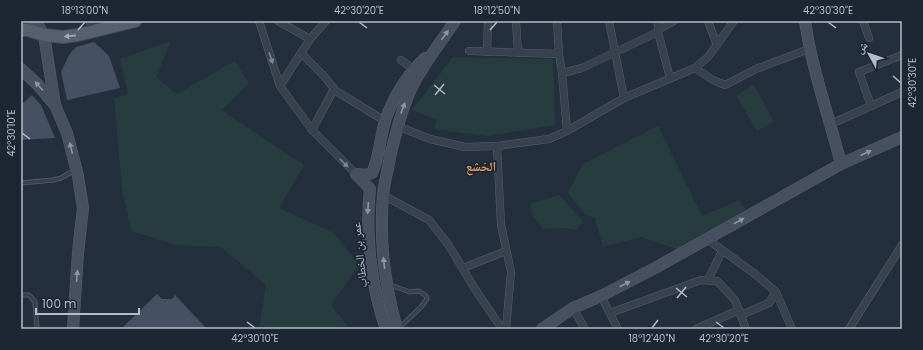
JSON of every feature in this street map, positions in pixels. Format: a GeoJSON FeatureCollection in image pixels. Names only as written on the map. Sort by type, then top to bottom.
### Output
{"type":"FeatureCollection","features":[{"type":"Feature","properties":{"kind":"main road"},"geometry":{"type":"LineString","coordinates":[[21,30],[28,30],[44,35],[64,37],[78,35],[91,26],[131,22]]}},
{"type":"Feature","properties":{"kind":"street"},"geometry":{"type":"LineString","coordinates":[[35,21],[44,35],[55,105],[67,133],[76,169],[83,208],[78,253],[73,329]]}},
{"type":"Feature","properties":{"kind":"street"},"geometry":{"type":"LineString","coordinates":[[259,21],[280,86],[312,130],[356,174]]}},
{"type":"Feature","properties":{"kind":"street"},"geometry":{"type":"LineString","coordinates":[[278,21],[310,39]]}},
{"type":"Feature","properties":{"kind":"street"},"geometry":{"type":"LineString","coordinates":[[280,86],[310,39],[326,21]]}},
{"type":"Feature","properties":{"kind":"street","name":"عمر بن الخطاب"},"geometry":{"type":"LineString","coordinates":[[397,329],[389,301],[381,231],[383,195],[397,126],[414,84],[435,49],[455,21]]}},
{"type":"Feature","properties":{"kind":"street"},"geometry":{"type":"LineString","coordinates":[[487,52],[488,21]]}},
{"type":"Feature","properties":{"kind":"street"},"geometry":{"type":"LineString","coordinates":[[516,21],[518,53]]}},
{"type":"Feature","properties":{"kind":"street"},"geometry":{"type":"LineString","coordinates":[[609,21],[624,98]]}},
{"type":"Feature","properties":{"kind":"street"},"geometry":{"type":"LineString","coordinates":[[657,21],[670,78]]}},
{"type":"Feature","properties":{"kind":"street"},"geometry":{"type":"LineString","coordinates":[[562,73],[582,68],[615,53],[659,31],[674,21]]}},
{"type":"Feature","properties":{"kind":"street"},"geometry":{"type":"LineString","coordinates":[[708,21],[717,46]]}},
{"type":"Feature","properties":{"kind":"street"},"geometry":{"type":"LineString","coordinates":[[397,126],[430,139],[465,147],[497,146],[549,139],[567,131],[624,98],[695,68],[708,57],[734,21]]}},
{"type":"Feature","properties":{"kind":"street"},"geometry":{"type":"LineString","coordinates":[[805,21],[809,49],[841,164]]}},
{"type":"Feature","properties":{"kind":"street"},"geometry":{"type":"LineString","coordinates":[[863,21],[869,38]]}},
{"type":"Feature","properties":{"kind":"street"},"geometry":{"type":"LineString","coordinates":[[560,22],[559,54],[567,131]]}},
{"type":"Feature","properties":{"kind":"street","name":"عمر بن الخطاب"},"geometry":{"type":"LineString","coordinates":[[356,174],[366,175],[372,172],[378,157],[386,121],[397,95],[413,69],[435,49]]}},
{"type":"Feature","properties":{"kind":"street"},"geometry":{"type":"LineString","coordinates":[[695,68],[713,80],[725,85],[756,69],[809,49]]}},
{"type":"Feature","properties":{"kind":"street"},"geometry":{"type":"LineString","coordinates":[[469,51],[559,54]]}},
{"type":"Feature","properties":{"kind":"street"},"geometry":{"type":"LineString","coordinates":[[301,53],[324,75],[334,89],[386,121]]}},
{"type":"Feature","properties":{"kind":"street"},"geometry":{"type":"LineString","coordinates":[[871,106],[859,72],[902,54]]}},
{"type":"Feature","properties":{"kind":"street"},"geometry":{"type":"LineString","coordinates":[[401,60],[413,69]]}},
{"type":"Feature","properties":{"kind":"street"},"geometry":{"type":"LineString","coordinates":[[21,69],[37,84],[55,105]]}},
{"type":"Feature","properties":{"kind":"street"},"geometry":{"type":"LineString","coordinates":[[312,130],[334,89]]}},
{"type":"Feature","properties":{"kind":"street"},"geometry":{"type":"LineString","coordinates":[[831,124],[902,92]]}},
{"type":"Feature","properties":{"kind":"street"},"geometry":{"type":"LineString","coordinates":[[542,329],[573,308],[601,296],[841,164],[901,139]]}},
{"type":"Feature","properties":{"kind":"street"},"geometry":{"type":"LineString","coordinates":[[497,146],[501,225],[511,272],[506,329]]}},
{"type":"Feature","properties":{"kind":"street","name":"عمر بن الخطاب"},"geometry":{"type":"LineString","coordinates":[[356,174],[370,189],[368,230],[379,309],[386,329]]}},
{"type":"Feature","properties":{"kind":"street"},"geometry":{"type":"LineString","coordinates":[[383,195],[429,220],[448,244],[502,329]]}},
{"type":"Feature","properties":{"kind":"street"},"geometry":{"type":"LineString","coordinates":[[707,239],[755,274],[776,292],[792,329]]}},
{"type":"Feature","properties":{"kind":"street"},"geometry":{"type":"LineString","coordinates":[[850,329],[902,245]]}},
{"type":"Feature","properties":{"kind":"street"},"geometry":{"type":"LineString","coordinates":[[463,268],[506,251]]}},
{"type":"Feature","properties":{"kind":"street"},"geometry":{"type":"LineString","coordinates":[[708,280],[722,251]]}},
{"type":"Feature","properties":{"kind":"street"},"geometry":{"type":"LineString","coordinates":[[610,313],[701,280],[717,281],[735,300],[746,329]]}},
{"type":"Feature","properties":{"kind":"street"},"geometry":{"type":"LineString","coordinates":[[696,329],[740,312],[769,303],[776,292]]}},
{"type":"Feature","properties":{"kind":"street"},"geometry":{"type":"LineString","coordinates":[[601,296],[618,329]]}},
{"type":"Feature","properties":{"kind":"street"},"geometry":{"type":"LineString","coordinates":[[573,308],[585,329]]}},
{"type":"Feature","properties":{"kind":"lane"},"geometry":{"type":"LineString","coordinates":[[21,183],[61,178],[76,169]]}},
{"type":"Feature","properties":{"kind":"lane"},"geometry":{"type":"LineString","coordinates":[[387,284],[410,292],[419,292],[426,296],[427,299],[421,307],[397,329]]}},
{"type":"Feature","properties":{"kind":"lane"},"geometry":{"type":"LineString","coordinates":[[21,296],[29,295],[35,302],[37,329]]}},
{"type":"Feature","properties":{"kind":"green space"},"geometry":{"type":"Polygon","coordinates":[[[171,41],[156,77],[177,94],[235,61],[249,83],[222,110],[304,165],[279,208],[334,233],[359,265],[331,305],[350,329],[259,329],[266,285],[221,247],[176,245],[131,231],[122,188],[114,98],[128,94],[120,59],[171,41]]]}},
{"type":"Feature","properties":{"kind":"green space"},"geometry":{"type":"Polygon","coordinates":[[[453,57],[553,59],[555,125],[486,136],[434,129],[436,120],[412,110],[453,57]]]}},
{"type":"Feature","properties":{"kind":"green space"},"geometry":{"type":"Polygon","coordinates":[[[754,85],[774,121],[757,131],[736,96],[754,85]]]}},
{"type":"Feature","properties":{"kind":"green space"},"geometry":{"type":"Polygon","coordinates":[[[658,126],[702,216],[740,200],[746,210],[679,250],[641,237],[603,247],[595,218],[585,214],[568,193],[583,164],[658,126]]]}},
{"type":"Feature","properties":{"kind":"green space"},"geometry":{"type":"Polygon","coordinates":[[[559,195],[583,221],[576,230],[563,228],[543,229],[533,216],[530,204],[559,195]]]}},
{"type":"Feature","properties":{"kind":"building"},"geometry":{"type":"Polygon","coordinates":[[[94,42],[109,56],[120,88],[67,100],[61,72],[69,55],[76,47],[94,42]]]}},
{"type":"Feature","properties":{"kind":"building"},"geometry":{"type":"Polygon","coordinates":[[[32,95],[41,105],[55,138],[21,140],[21,105],[32,95]]]}},
{"type":"Feature","properties":{"kind":"building"},"geometry":{"type":"Polygon","coordinates":[[[157,294],[162,299],[172,299],[175,295],[207,329],[121,329],[157,294]]]}},
{"type":"Feature","properties":{"kind":"district","name":"الخشع"},"geometry":{"type":"Point","coordinates":[481,166]}}]}
